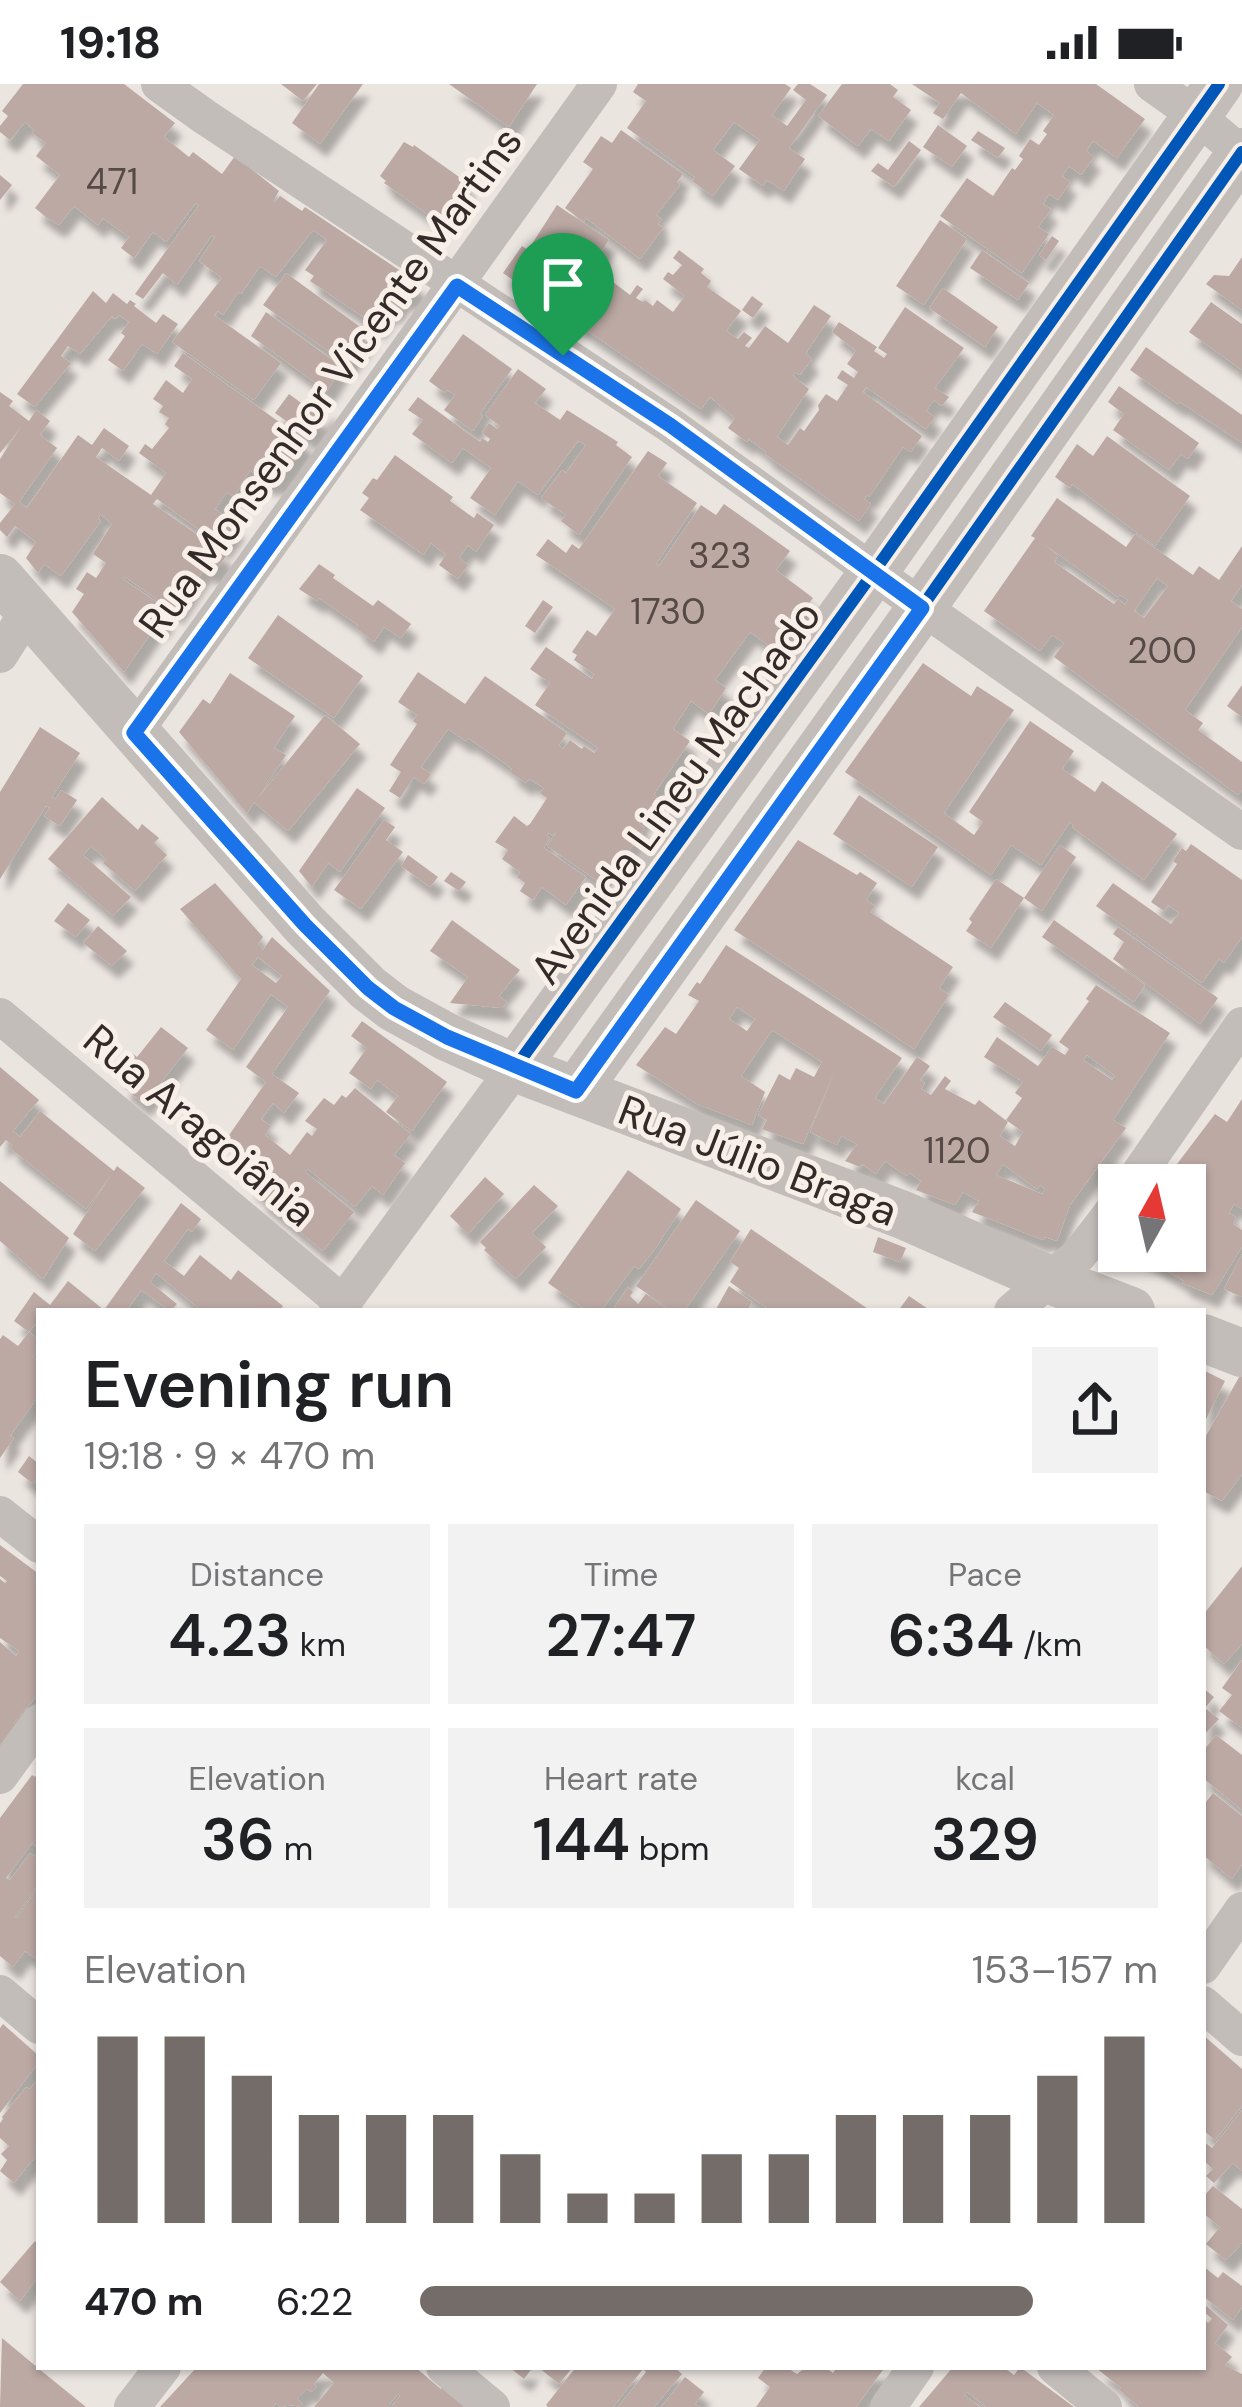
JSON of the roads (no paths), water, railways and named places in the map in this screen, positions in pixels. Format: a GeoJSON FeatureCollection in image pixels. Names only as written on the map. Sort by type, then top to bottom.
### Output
{"type":"FeatureCollection","features":[{"type":"Feature","properties":{"kind":"street"},"geometry":{"type":"LineString","coordinates":[[159,84],[670,425],[1242,832]]}},
{"type":"Feature","properties":{"kind":"street","name":"Rua Monsenhor Vicente Martins"},"geometry":{"type":"LineString","coordinates":[[134,733],[599,84]]}},
{"type":"Feature","properties":{"kind":"street"},"geometry":{"type":"LineString","coordinates":[[576,1091],[1242,153],[1208,100],[1152,84]]}},
{"type":"Feature","properties":{"kind":"street","name":"Avenida Lineu Machado"},"geometry":{"type":"LineString","coordinates":[[340,1307],[873,573],[1208,100]]}},
{"type":"Feature","properties":{"kind":"street"},"geometry":{"type":"LineString","coordinates":[[0,655],[14,595]]}},
{"type":"Feature","properties":{"kind":"street","name":"Rua Júlio Braga"},"geometry":{"type":"LineString","coordinates":[[14,595],[305,925],[394,1008],[515,1068],[903,1214],[1048,1280],[1124,1308]]}},
{"type":"Feature","properties":{"kind":"street","name":"Rua Aragoiânia"},"geometry":{"type":"LineString","coordinates":[[0,1016],[340,1307]]}},
{"type":"Feature","properties":{"kind":"street"},"geometry":{"type":"LineString","coordinates":[[1146,1164],[1242,1025]]}},
{"type":"Feature","properties":{"kind":"street"},"geometry":{"type":"LineString","coordinates":[[1015,1308],[1079,1255],[1098,1230]]}},
{"type":"Feature","properties":{"kind":"street"},"geometry":{"type":"LineString","coordinates":[[1206,1339],[1242,1353]]}},
{"type":"Feature","properties":{"kind":"street"},"geometry":{"type":"LineString","coordinates":[[0,1514],[36,1544]]}},
{"type":"Feature","properties":{"kind":"street"},"geometry":{"type":"LineString","coordinates":[[0,1776],[36,1726]]}},
{"type":"Feature","properties":{"kind":"street"},"geometry":{"type":"LineString","coordinates":[[1206,1962],[1242,1910]]}},
{"type":"Feature","properties":{"kind":"street"},"geometry":{"type":"LineString","coordinates":[[0,1993],[36,2023]]}},
{"type":"Feature","properties":{"kind":"street"},"geometry":{"type":"LineString","coordinates":[[1206,2007],[1242,2038]]}},
{"type":"Feature","properties":{"kind":"street"},"geometry":{"type":"LineString","coordinates":[[131,2407],[162,2370]]}},
{"type":"Feature","properties":{"kind":"street"},"geometry":{"type":"LineString","coordinates":[[448,2370],[492,2407]]}},
{"type":"Feature","properties":{"kind":"street"},"geometry":{"type":"LineString","coordinates":[[888,2407],[914,2370]]}},
{"type":"Feature","properties":{"kind":"street"},"geometry":{"type":"LineString","coordinates":[[1059,2370],[1104,2407]]}}]}
